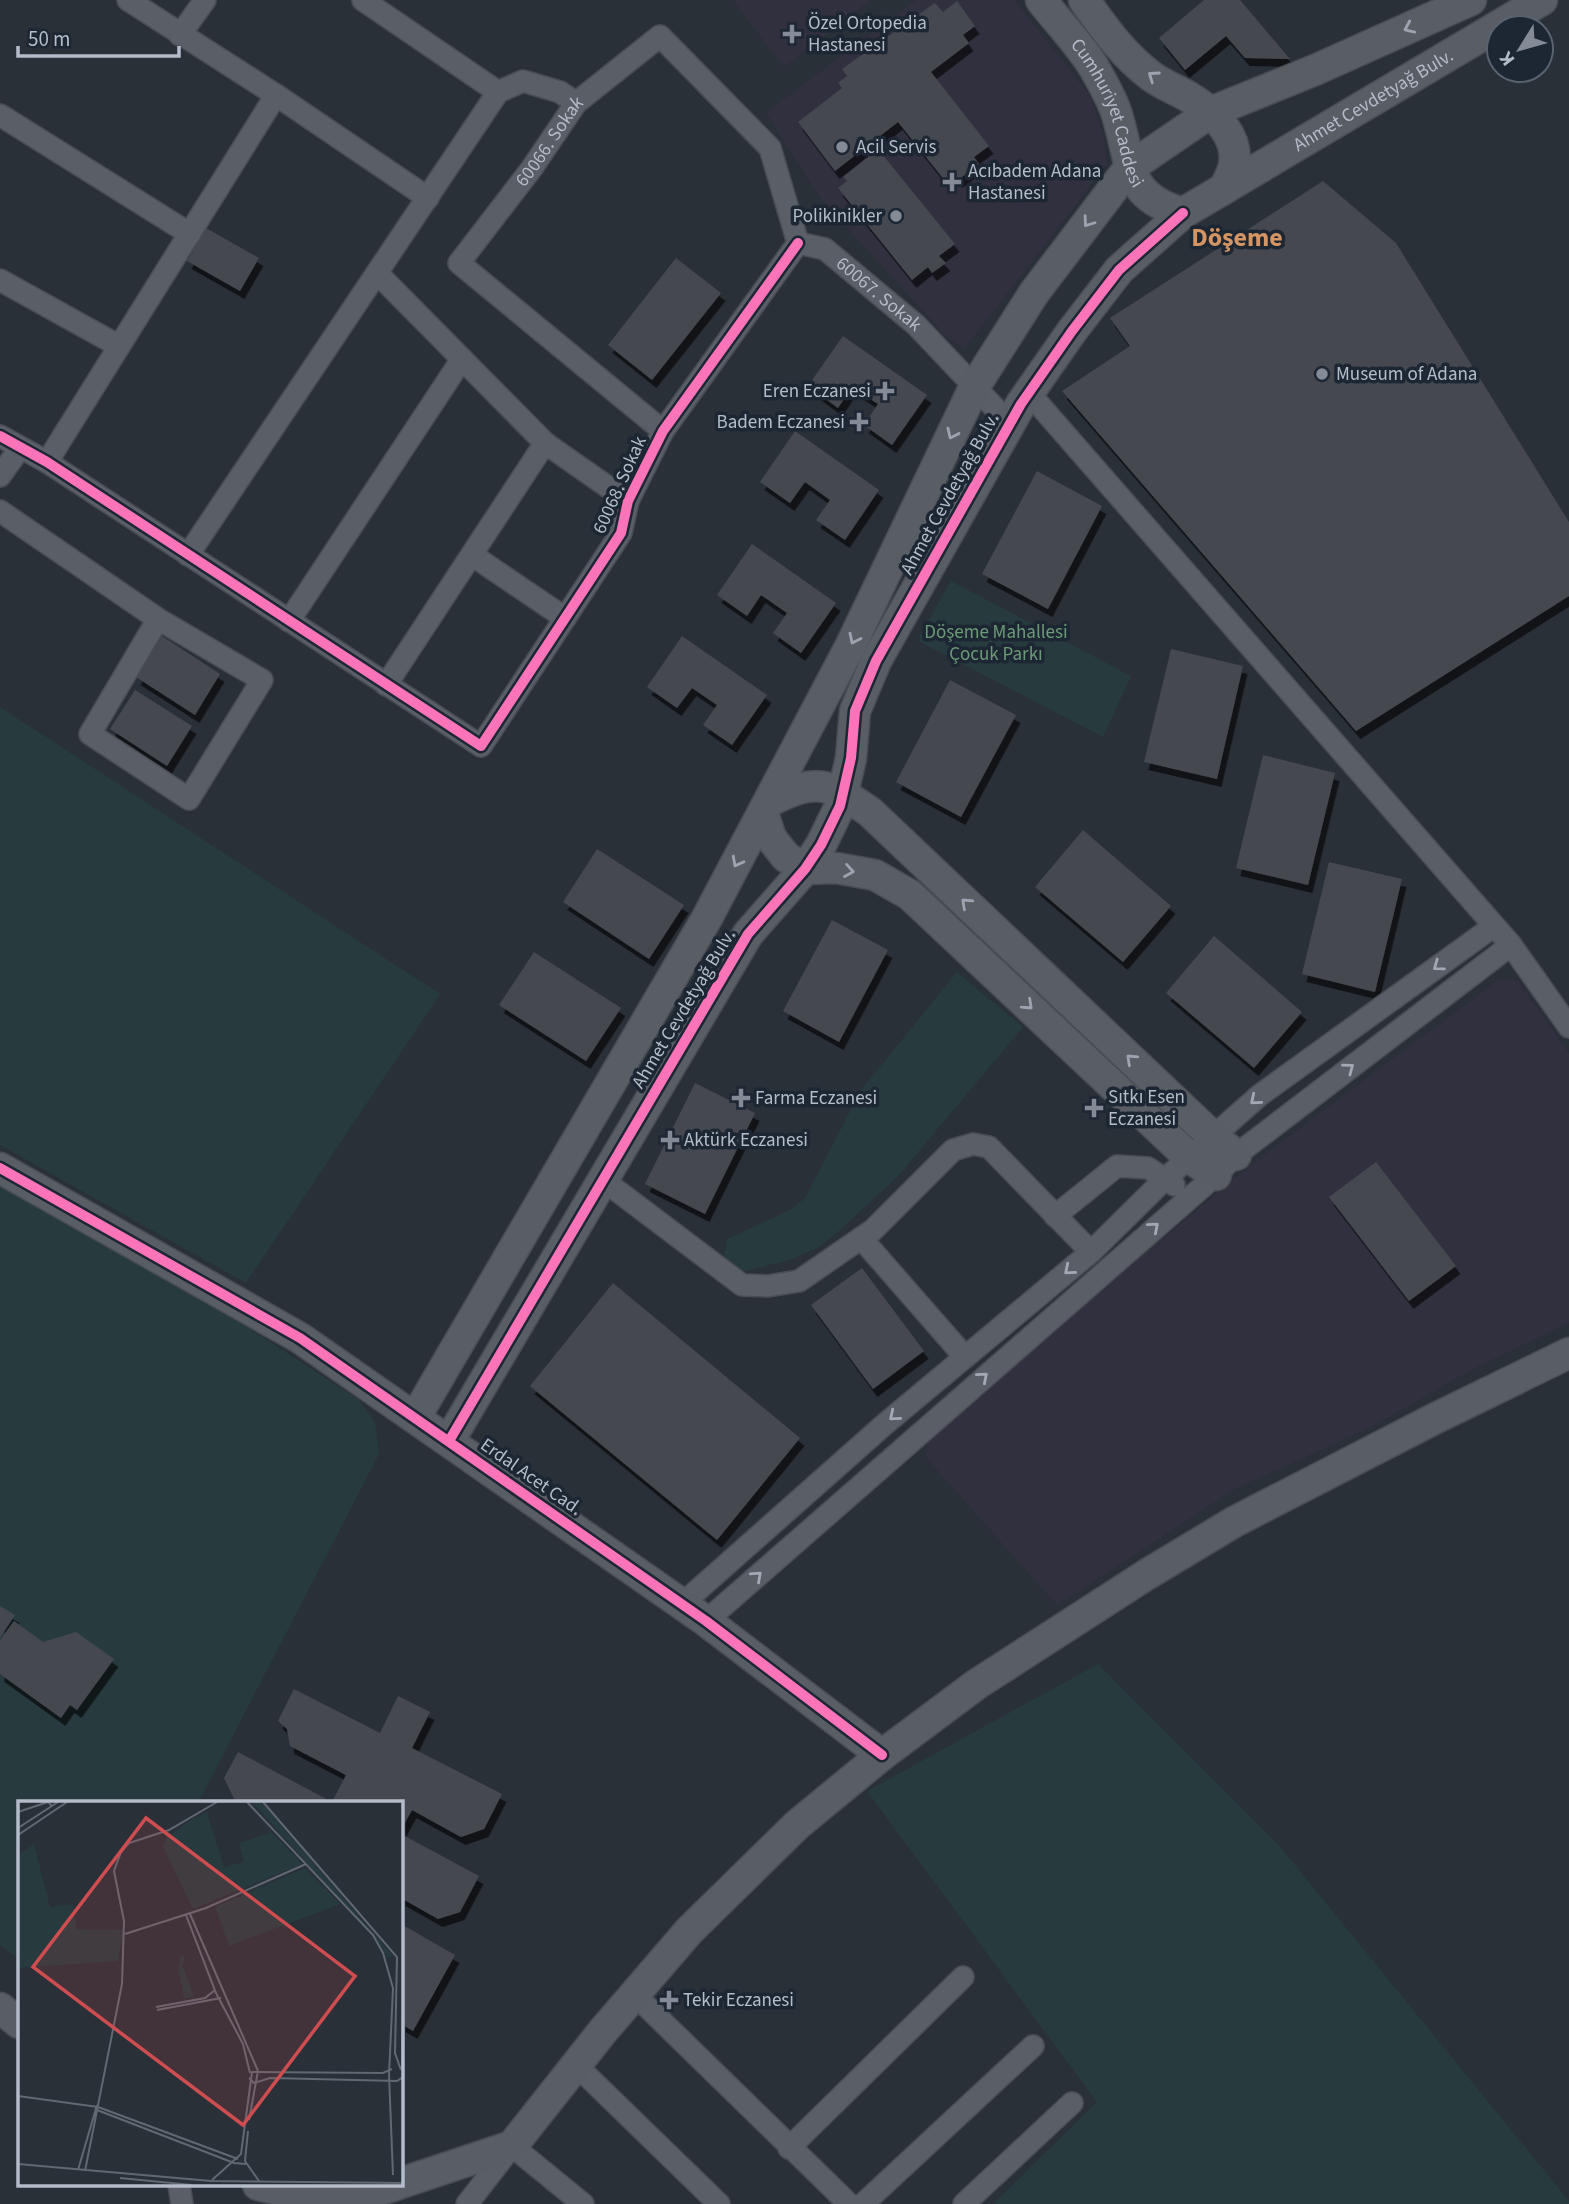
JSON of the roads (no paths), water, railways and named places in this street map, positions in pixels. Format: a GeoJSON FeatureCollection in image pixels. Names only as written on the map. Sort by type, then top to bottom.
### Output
{"type":"FeatureCollection","features":[{"type":"Feature","properties":{"kind":"street"},"geometry":{"type":"LineString","coordinates":[[128,0],[276,95],[428,198]]}},
{"type":"Feature","properties":{"kind":"street"},"geometry":{"type":"LineString","coordinates":[[180,35],[205,0]]}},
{"type":"Feature","properties":{"kind":"street"},"geometry":{"type":"LineString","coordinates":[[363,0],[498,92]]}},
{"type":"Feature","properties":{"kind":"street","name":"Cumhuriyet Caddesi"},"geometry":{"type":"LineString","coordinates":[[1041,0],[1096,69],[1118,116],[1129,168],[1140,188],[1153,202],[1183,213]]}},
{"type":"Feature","properties":{"kind":"street","name":"Cumhuriyet Caddesi"},"geometry":{"type":"LineString","coordinates":[[1084,0],[1121,50],[1153,77],[1211,112],[1229,134],[1235,150],[1233,169],[1224,189]]}},
{"type":"Feature","properties":{"kind":"street","name":"Ahmet Cevdetyağ Bulv."},"geometry":{"type":"LineString","coordinates":[[415,1418],[707,918],[851,645],[975,386],[1034,293],[1129,168],[1211,112],[1315,70],[1471,0]]}},
{"type":"Feature","properties":{"kind":"street","name":"Ahmet Cevdetyağ Bulv."},"geometry":{"type":"LineString","coordinates":[[449,1441],[748,934],[805,869],[821,845],[840,806],[852,758],[855,711],[876,661],[1010,424],[1072,331],[1119,270],[1183,213],[1542,0]]}},
{"type":"Feature","properties":{"kind":"street","name":"60066. Sokak"},"geometry":{"type":"LineString","coordinates":[[663,431],[459,262],[532,168],[576,103],[660,36],[770,148],[798,243]]}},
{"type":"Feature","properties":{"kind":"street"},"geometry":{"type":"LineString","coordinates":[[188,555],[498,92],[523,81],[560,92],[576,103]]}},
{"type":"Feature","properties":{"kind":"street"},"geometry":{"type":"LineString","coordinates":[[47,462],[276,95]]}},
{"type":"Feature","properties":{"kind":"street"},"geometry":{"type":"LineString","coordinates":[[0,116],[190,234]]}},
{"type":"Feature","properties":{"kind":"street","name":"60067. Sokak"},"geometry":{"type":"LineString","coordinates":[[798,243],[825,249],[916,325],[1010,424]]}},
{"type":"Feature","properties":{"kind":"street","name":"60068. Sokak"},"geometry":{"type":"LineString","coordinates":[[386,685],[481,746],[621,533],[628,501],[663,431],[798,243]]}},
{"type":"Feature","properties":{"kind":"street"},"geometry":{"type":"LineString","coordinates":[[377,273],[545,443],[628,501]]}},
{"type":"Feature","properties":{"kind":"street"},"geometry":{"type":"LineString","coordinates":[[0,280],[119,346]]}},
{"type":"Feature","properties":{"kind":"street"},"geometry":{"type":"LineString","coordinates":[[289,621],[462,359]]}},
{"type":"Feature","properties":{"kind":"street"},"geometry":{"type":"LineString","coordinates":[[1029,393],[1511,945],[1569,1027]]}},
{"type":"Feature","properties":{"kind":"street"},"geometry":{"type":"LineString","coordinates":[[0,436],[47,462],[386,685],[545,443]]}},
{"type":"Feature","properties":{"kind":"street"},"geometry":{"type":"LineString","coordinates":[[0,476],[20,448]]}},
{"type":"Feature","properties":{"kind":"street"},"geometry":{"type":"LineString","coordinates":[[0,511],[158,619],[262,680],[189,799],[90,734],[158,619]]}},
{"type":"Feature","properties":{"kind":"street"},"geometry":{"type":"LineString","coordinates":[[472,555],[565,618]]}},
{"type":"Feature","properties":{"kind":"street"},"geometry":{"type":"LineString","coordinates":[[1190,1158],[910,895],[875,876],[836,868],[805,869],[786,857],[771,838],[767,807],[795,788],[821,785],[843,794],[870,812],[1222,1155]]}},
{"type":"Feature","properties":{"kind":"street"},"geometry":{"type":"LineString","coordinates":[[694,1613],[1190,1196],[1222,1155],[1260,1095],[1494,926]]}},
{"type":"Feature","properties":{"kind":"street"},"geometry":{"type":"LineString","coordinates":[[694,1613],[885,1424],[1091,1252],[1190,1158],[1222,1155],[1511,945]]}},
{"type":"Feature","properties":{"kind":"street"},"geometry":{"type":"LineString","coordinates":[[603,1180],[742,1285],[768,1286],[799,1282],[873,1230],[953,1150],[973,1144],[989,1147],[1091,1252]]}},
{"type":"Feature","properties":{"kind":"street"},"geometry":{"type":"LineString","coordinates":[[1055,1216],[1117,1166],[1148,1168],[1190,1196]]}},
{"type":"Feature","properties":{"kind":"street","name":"Erdal Acet Cad."},"geometry":{"type":"LineString","coordinates":[[0,1168],[300,1338],[694,1613],[882,1755]]}},
{"type":"Feature","properties":{"kind":"street"},"geometry":{"type":"LineString","coordinates":[[861,1238],[965,1357]]}},
{"type":"Feature","properties":{"kind":"street"},"geometry":{"type":"LineString","coordinates":[[467,2204],[634,1994],[689,1931],[797,1825],[882,1755],[977,1684],[1234,1522],[1569,1353]]}},
{"type":"Feature","properties":{"kind":"street"},"geometry":{"type":"LineString","coordinates":[[789,2148],[963,1977]]}},
{"type":"Feature","properties":{"kind":"street"},"geometry":{"type":"LineString","coordinates":[[634,1994],[849,2204]]}},
{"type":"Feature","properties":{"kind":"street"},"geometry":{"type":"LineString","coordinates":[[0,2008],[18,2022]]}},
{"type":"Feature","properties":{"kind":"street"},"geometry":{"type":"LineString","coordinates":[[863,2204],[1033,2046]]}},
{"type":"Feature","properties":{"kind":"street"},"geometry":{"type":"LineString","coordinates":[[577,2066],[719,2204]]}},
{"type":"Feature","properties":{"kind":"street"},"geometry":{"type":"LineString","coordinates":[[964,2204],[1072,2103]]}},
{"type":"Feature","properties":{"kind":"street"},"geometry":{"type":"LineString","coordinates":[[402,2183],[512,2146]]}},
{"type":"Feature","properties":{"kind":"street"},"geometry":{"type":"LineString","coordinates":[[512,2146],[583,2204]]}},
{"type":"Feature","properties":{"kind":"street"},"geometry":{"type":"LineString","coordinates":[[179,2186],[182,2204]]}},
{"type":"Feature","properties":{"kind":"street"},"geometry":{"type":"LineString","coordinates":[[262,2186],[308,2197],[357,2197],[392,2186]]}},
{"type":"Feature","properties":{"kind":"place","name":"Özel Ortopedia Hastanesi"},"geometry":{"type":"Point","coordinates":[792,34]}},
{"type":"Feature","properties":{"kind":"place","name":"Acil Servis"},"geometry":{"type":"Point","coordinates":[842,147]}},
{"type":"Feature","properties":{"kind":"place","name":"Acıbadem Adana Hastanesi"},"geometry":{"type":"Point","coordinates":[952,182]}},
{"type":"Feature","properties":{"kind":"place","name":"Polikinikler"},"geometry":{"type":"Point","coordinates":[896,216]}},
{"type":"Feature","properties":{"kind":"place","name":"Museum of Adana"},"geometry":{"type":"Point","coordinates":[1322,374]}},
{"type":"Feature","properties":{"kind":"place","name":"Eren Eczanesi"},"geometry":{"type":"Point","coordinates":[885,391]}},
{"type":"Feature","properties":{"kind":"place","name":"Badem Eczanesi"},"geometry":{"type":"Point","coordinates":[859,422]}},
{"type":"Feature","properties":{"kind":"place","name":"Farma Eczanesi"},"geometry":{"type":"Point","coordinates":[741,1098]}},
{"type":"Feature","properties":{"kind":"place","name":"Sıtkı Esen Eczanesi"},"geometry":{"type":"Point","coordinates":[1094,1108]}},
{"type":"Feature","properties":{"kind":"place","name":"Aktürk Eczanesi"},"geometry":{"type":"Point","coordinates":[670,1140]}},
{"type":"Feature","properties":{"kind":"place","name":"Tekir Eczanesi"},"geometry":{"type":"Point","coordinates":[669,2000]}},
{"type":"Feature","properties":{"kind":"district","name":"Döşeme"},"geometry":{"type":"Point","coordinates":[1237,237]}},
{"type":"Feature","properties":{"kind":"park label","name":"Döşeme Mahallesi Çocuk Parkı"},"geometry":{"type":"Point","coordinates":[996,643]}}]}
